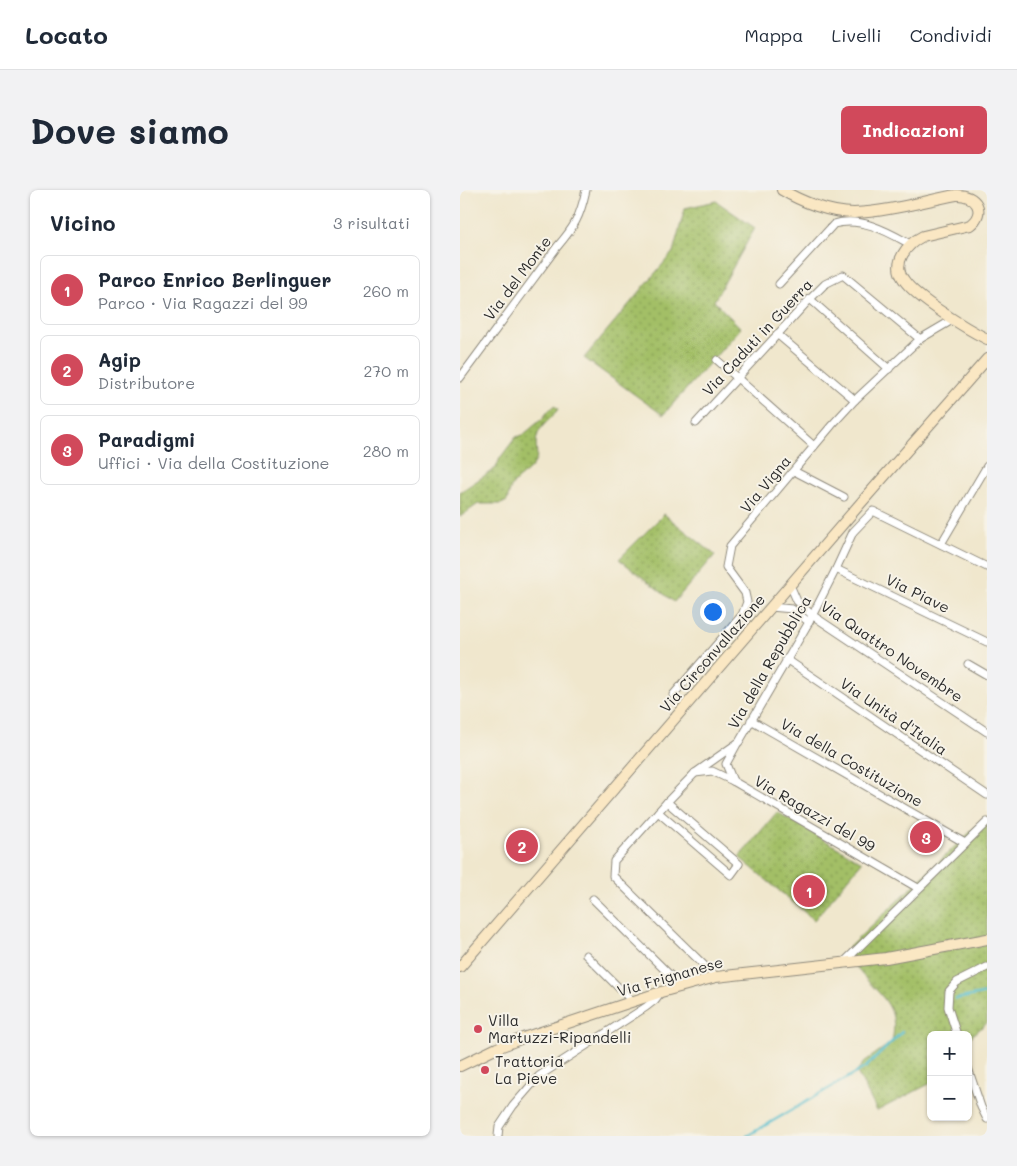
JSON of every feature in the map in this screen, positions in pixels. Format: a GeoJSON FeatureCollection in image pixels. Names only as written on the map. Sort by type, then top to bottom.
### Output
{"type":"FeatureCollection","features":[{"type":"Feature","properties":{"kind":"main road"},"geometry":{"type":"LineString","coordinates":[[782,190],[818,206],[853,213],[874,211],[956,195],[970,196],[978,204],[978,218],[970,225],[922,236],[910,244],[903,252],[900,260],[900,274],[923,298],[987,339]]}},
{"type":"Feature","properties":{"kind":"main road","name":"Via Circonvallazione"},"geometry":{"type":"LineString","coordinates":[[460,967],[987,359]]}},
{"type":"Feature","properties":{"kind":"main road","name":"Via Frignanese"},"geometry":{"type":"LineString","coordinates":[[460,1066],[514,1041],[661,992],[716,976],[915,954],[987,939]]}},
{"type":"Feature","properties":{"kind":"street","name":"Via del Monte"},"geometry":{"type":"LineString","coordinates":[[460,378],[572,229],[582,210],[586,190]]}},
{"type":"Feature","properties":{"kind":"street"},"geometry":{"type":"LineString","coordinates":[[779,284],[834,224],[864,224],[890,233],[910,244]]}},
{"type":"Feature","properties":{"kind":"street","name":"Via Caduti in Guerra"},"geometry":{"type":"LineString","coordinates":[[696,423],[810,299],[825,284],[843,275],[920,339]]}},
{"type":"Feature","properties":{"kind":"street"},"geometry":{"type":"LineString","coordinates":[[810,299],[888,368]]}},
{"type":"Feature","properties":{"kind":"street","name":"Via Vigna"},"geometry":{"type":"LineString","coordinates":[[673,695],[742,615],[747,602],[745,593],[726,567],[730,546],[855,400],[920,339],[954,319]]}},
{"type":"Feature","properties":{"kind":"street"},"geometry":{"type":"LineString","coordinates":[[777,334],[855,400]]}},
{"type":"Feature","properties":{"kind":"street"},"geometry":{"type":"LineString","coordinates":[[717,360],[814,446]]}},
{"type":"Feature","properties":{"kind":"street"},"geometry":{"type":"LineString","coordinates":[[987,466],[941,544],[987,567]]}},
{"type":"Feature","properties":{"kind":"street"},"geometry":{"type":"LineString","coordinates":[[794,471],[844,498]]}},
{"type":"Feature","properties":{"kind":"street","name":"Via della Repubblica"},"geometry":{"type":"LineString","coordinates":[[716,976],[614,876],[614,860],[695,773],[739,742],[809,622],[853,532],[873,512],[941,544]]}},
{"type":"Feature","properties":{"kind":"street","name":"Via Piave"},"geometry":{"type":"LineString","coordinates":[[836,569],[987,642]]}},
{"type":"Feature","properties":{"kind":"street","name":"Via Quattro Novembre"},"geometry":{"type":"LineString","coordinates":[[790,585],[798,601],[812,615],[987,732]]}},
{"type":"Feature","properties":{"kind":"street"},"geometry":{"type":"LineString","coordinates":[[771,607],[792,610],[809,622]]}},
{"type":"Feature","properties":{"kind":"street","name":"Via Unità d'Italia"},"geometry":{"type":"LineString","coordinates":[[786,660],[987,795]]}},
{"type":"Feature","properties":{"kind":"street"},"geometry":{"type":"LineString","coordinates":[[968,664],[987,675]]}},
{"type":"Feature","properties":{"kind":"street","name":"Via della Costituzione"},"geometry":{"type":"LineString","coordinates":[[751,720],[965,844]]}},
{"type":"Feature","properties":{"kind":"street"},"geometry":{"type":"LineString","coordinates":[[732,781],[726,764],[739,742]]}},
{"type":"Feature","properties":{"kind":"street","name":"Via Ragazzi del 99"},"geometry":{"type":"LineString","coordinates":[[695,773],[712,772],[732,781],[918,888]]}},
{"type":"Feature","properties":{"kind":"street"},"geometry":{"type":"LineString","coordinates":[[658,812],[731,875],[739,864],[667,802]]}},
{"type":"Feature","properties":{"kind":"street"},"geometry":{"type":"LineString","coordinates":[[843,963],[987,822]]}},
{"type":"Feature","properties":{"kind":"street"},"geometry":{"type":"LineString","coordinates":[[593,899],[681,986]]}},
{"type":"Feature","properties":{"kind":"street"},"geometry":{"type":"LineString","coordinates":[[586,955],[633,1002]]}},
{"type":"Feature","properties":{"kind":"street"},"geometry":{"type":"LineString","coordinates":[[956,1031],[948,1007],[949,991],[957,982],[987,967]]}},
{"type":"Feature","properties":{"kind":"street"},"geometry":{"type":"LineString","coordinates":[[498,1136],[499,1127],[513,1106],[539,1076],[646,1007],[661,992]]}},
{"type":"Feature","properties":{"kind":"street"},"geometry":{"type":"LineString","coordinates":[[971,1076],[987,1119]]}},
{"type":"Feature","properties":{"kind":"green space"},"geometry":{"type":"Polygon","coordinates":[[[716,201],[755,228],[714,301],[741,328],[663,415],[584,358],[673,252],[685,208],[716,201]]]}},
{"type":"Feature","properties":{"kind":"green space"},"geometry":{"type":"Polygon","coordinates":[[[555,406],[558,409],[538,433],[536,461],[512,485],[507,501],[501,504],[478,504],[460,517],[460,492],[496,468],[500,458],[516,437],[523,435],[555,406]]]}},
{"type":"Feature","properties":{"kind":"green space"},"geometry":{"type":"Polygon","coordinates":[[[664,514],[715,555],[674,602],[619,559],[664,514]]]}},
{"type":"Feature","properties":{"kind":"green space"},"geometry":{"type":"Polygon","coordinates":[[[777,812],[862,862],[814,920],[739,857],[777,812]]]}},
{"type":"Feature","properties":{"kind":"green space"},"geometry":{"type":"Polygon","coordinates":[[[987,816],[987,1023],[972,1036],[972,1031],[927,1031],[927,1085],[877,1111],[857,1072],[864,1062],[892,1042],[893,1019],[891,1010],[886,1002],[857,969],[846,950],[987,816]]]}},
{"type":"Feature","properties":{"kind":"waterway"},"geometry":{"type":"LineString","coordinates":[[956,999],[987,993]]}},
{"type":"Feature","properties":{"kind":"waterway"},"geometry":{"type":"LineString","coordinates":[[747,1136],[866,1067],[902,1032]]}},
{"type":"Feature","properties":{"kind":"place","name":"Paradigmi"},"geometry":{"type":"Point","coordinates":[926,837]}},
{"type":"Feature","properties":{"kind":"place","name":"Agip"},"geometry":{"type":"Point","coordinates":[522,846]}},
{"type":"Feature","properties":{"kind":"place","name":"Parco Enrico Berlinguer"},"geometry":{"type":"Point","coordinates":[809,891]}},
{"type":"Feature","properties":{"kind":"place","name":"Villa Martuzzi-Ripandelli"},"geometry":{"type":"Point","coordinates":[478,1029]}},
{"type":"Feature","properties":{"kind":"place","name":"Trattoria La Pieve"},"geometry":{"type":"Point","coordinates":[485,1070]}}]}
